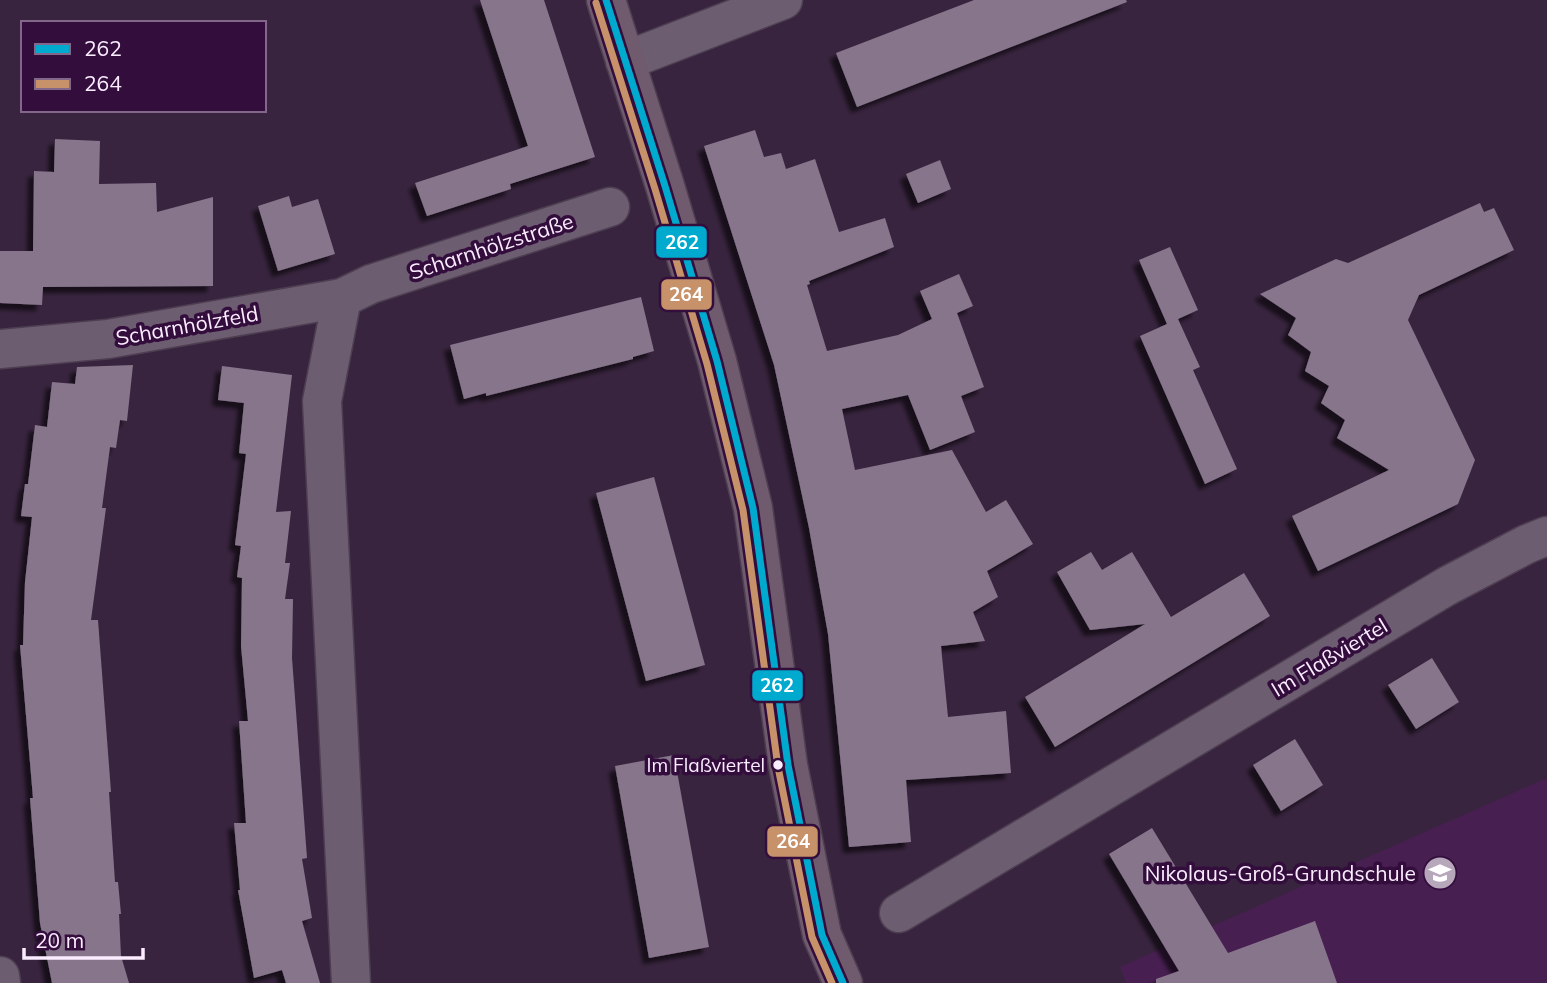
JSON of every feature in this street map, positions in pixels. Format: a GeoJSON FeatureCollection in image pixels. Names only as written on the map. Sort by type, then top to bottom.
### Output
{"type":"FeatureCollection","features":[{"type":"Feature","properties":{"kind":"main road"},"geometry":{"type":"LineString","coordinates":[[606,0],[717,361],[752,508],[788,765],[822,935],[843,983]]}},
{"type":"Feature","properties":{"kind":"street"},"geometry":{"type":"LineString","coordinates":[[625,61],[783,0]]}},
{"type":"Feature","properties":{"kind":"street","name":"Scharnhölzstraße"},"geometry":{"type":"LineString","coordinates":[[356,291],[610,207]]}},
{"type":"Feature","properties":{"kind":"street"},"geometry":{"type":"LineString","coordinates":[[351,983],[322,401],[356,291]]}},
{"type":"Feature","properties":{"kind":"street","name":"Scharnhölzfeld"},"geometry":{"type":"LineString","coordinates":[[0,349],[108,339],[356,291]]}},
{"type":"Feature","properties":{"kind":"street","name":"Im Flaßviertel"},"geometry":{"type":"LineString","coordinates":[[899,913],[1447,586],[1547,536]]}},
{"type":"Feature","properties":{"kind":"street"},"geometry":{"type":"LineString","coordinates":[[0,976],[1,983]]}},
{"type":"Feature","properties":{"kind":"shaded area","name":"Nikolaus-Groß-Grundschule"},"geometry":{"type":"Polygon","coordinates":[[[1547,778],[1547,983],[1126,983],[1120,967],[1547,778]]]}},
{"type":"Feature","properties":{"kind":"building"},"geometry":{"type":"Polygon","coordinates":[[[480,0],[544,0],[595,157],[510,184],[511,189],[427,216],[415,183],[528,146],[480,0]]]}},
{"type":"Feature","properties":{"kind":"building"},"geometry":{"type":"Polygon","coordinates":[[[974,0],[1127,2],[857,107],[836,53],[974,0]]]}},
{"type":"Feature","properties":{"kind":"building"},"geometry":{"type":"Polygon","coordinates":[[[755,130],[764,157],[781,153],[786,169],[815,159],[839,232],[885,218],[894,247],[809,281],[810,284],[807,285],[827,351],[898,335],[932,319],[920,291],[959,274],[973,306],[957,313],[984,387],[961,396],[975,432],[930,450],[908,395],[842,409],[855,470],[952,450],[986,512],[1006,500],[1033,544],[987,571],[998,597],[973,612],[985,641],[941,646],[948,717],[1006,711],[1011,773],[906,780],[911,842],[849,847],[828,634],[809,528],[774,365],[704,146],[755,130]]]}},
{"type":"Feature","properties":{"kind":"building"},"geometry":{"type":"Polygon","coordinates":[[[55,139],[100,141],[99,184],[156,183],[157,212],[213,197],[213,286],[43,287],[42,305],[0,303],[0,251],[33,251],[34,171],[54,172],[55,139]]]}},
{"type":"Feature","properties":{"kind":"building"},"geometry":{"type":"Polygon","coordinates":[[[940,160],[951,189],[918,203],[906,174],[940,160]]]}},
{"type":"Feature","properties":{"kind":"building"},"geometry":{"type":"Polygon","coordinates":[[[289,196],[292,207],[318,199],[335,254],[278,271],[258,206],[289,196]]]}},
{"type":"Feature","properties":{"kind":"building"},"geometry":{"type":"Polygon","coordinates":[[[1480,203],[1484,212],[1494,208],[1514,250],[1419,295],[1408,320],[1475,460],[1458,504],[1318,571],[1292,516],[1389,470],[1337,438],[1345,420],[1321,403],[1329,386],[1305,371],[1311,352],[1288,335],[1296,318],[1260,294],[1336,259],[1348,263],[1480,203]]]}},
{"type":"Feature","properties":{"kind":"building"},"geometry":{"type":"Polygon","coordinates":[[[1170,247],[1198,310],[1178,319],[1200,367],[1193,370],[1237,469],[1205,484],[1140,336],[1167,324],[1139,260],[1170,247]]]}},
{"type":"Feature","properties":{"kind":"building"},"geometry":{"type":"Polygon","coordinates":[[[641,297],[654,351],[633,359],[486,396],[486,393],[464,399],[450,345],[641,297]]]}},
{"type":"Feature","properties":{"kind":"building"},"geometry":{"type":"Polygon","coordinates":[[[133,365],[127,421],[120,420],[116,448],[110,447],[102,508],[106,508],[91,620],[98,620],[115,882],[118,882],[121,914],[121,956],[129,983],[52,983],[40,923],[20,645],[23,645],[25,582],[32,517],[21,516],[25,484],[28,484],[35,425],[47,427],[52,382],[75,384],[77,367],[133,365]]]}},
{"type":"Feature","properties":{"kind":"building"},"geometry":{"type":"Polygon","coordinates":[[[222,366],[292,375],[276,512],[291,511],[285,563],[290,563],[285,599],[293,599],[292,658],[307,858],[302,859],[312,918],[302,921],[320,983],[286,983],[282,970],[254,978],[238,890],[234,823],[246,823],[239,721],[248,721],[241,646],[242,578],[237,577],[241,546],[235,545],[246,454],[239,453],[244,403],[218,400],[222,366]]]}},
{"type":"Feature","properties":{"kind":"building"},"geometry":{"type":"Polygon","coordinates":[[[654,477],[705,665],[646,681],[596,493],[654,477]]]}},
{"type":"Feature","properties":{"kind":"building"},"geometry":{"type":"Polygon","coordinates":[[[1091,552],[1102,570],[1132,552],[1171,617],[1244,573],[1270,616],[1055,747],[1025,697],[1145,624],[1090,630],[1057,572],[1091,552]]]}},
{"type":"Feature","properties":{"kind":"building"},"geometry":{"type":"Polygon","coordinates":[[[1432,658],[1459,702],[1416,729],[1388,685],[1432,658]]]}},
{"type":"Feature","properties":{"kind":"building"},"geometry":{"type":"Polygon","coordinates":[[[1295,739],[1323,785],[1281,811],[1253,765],[1295,739]]]}},
{"type":"Feature","properties":{"kind":"building"},"geometry":{"type":"Polygon","coordinates":[[[674,755],[709,947],[649,958],[615,766],[674,755]]]}},
{"type":"Feature","properties":{"kind":"building"},"geometry":{"type":"Polygon","coordinates":[[[1152,828],[1228,953],[1315,921],[1337,983],[1156,983],[1156,979],[1179,971],[1109,854],[1152,828]]]}},
{"type":"Feature","properties":{"kind":"transit line","name":"262"},"geometry":{"type":"LineString","coordinates":[[606,0],[717,361],[753,508],[788,765],[822,935],[843,983]]}},
{"type":"Feature","properties":{"kind":"transit line","name":"264"},"geometry":{"type":"LineString","coordinates":[[596,3],[707,364],[743,510],[778,767],[812,937],[832,983]]}},
{"type":"Feature","properties":{"kind":"place","name":"Im Flaßviertel"},"geometry":{"type":"Point","coordinates":[778,765]}},
{"type":"Feature","properties":{"kind":"place","name":"Nikolaus-Groß-Grundschule"},"geometry":{"type":"Point","coordinates":[1440,873]}}]}
